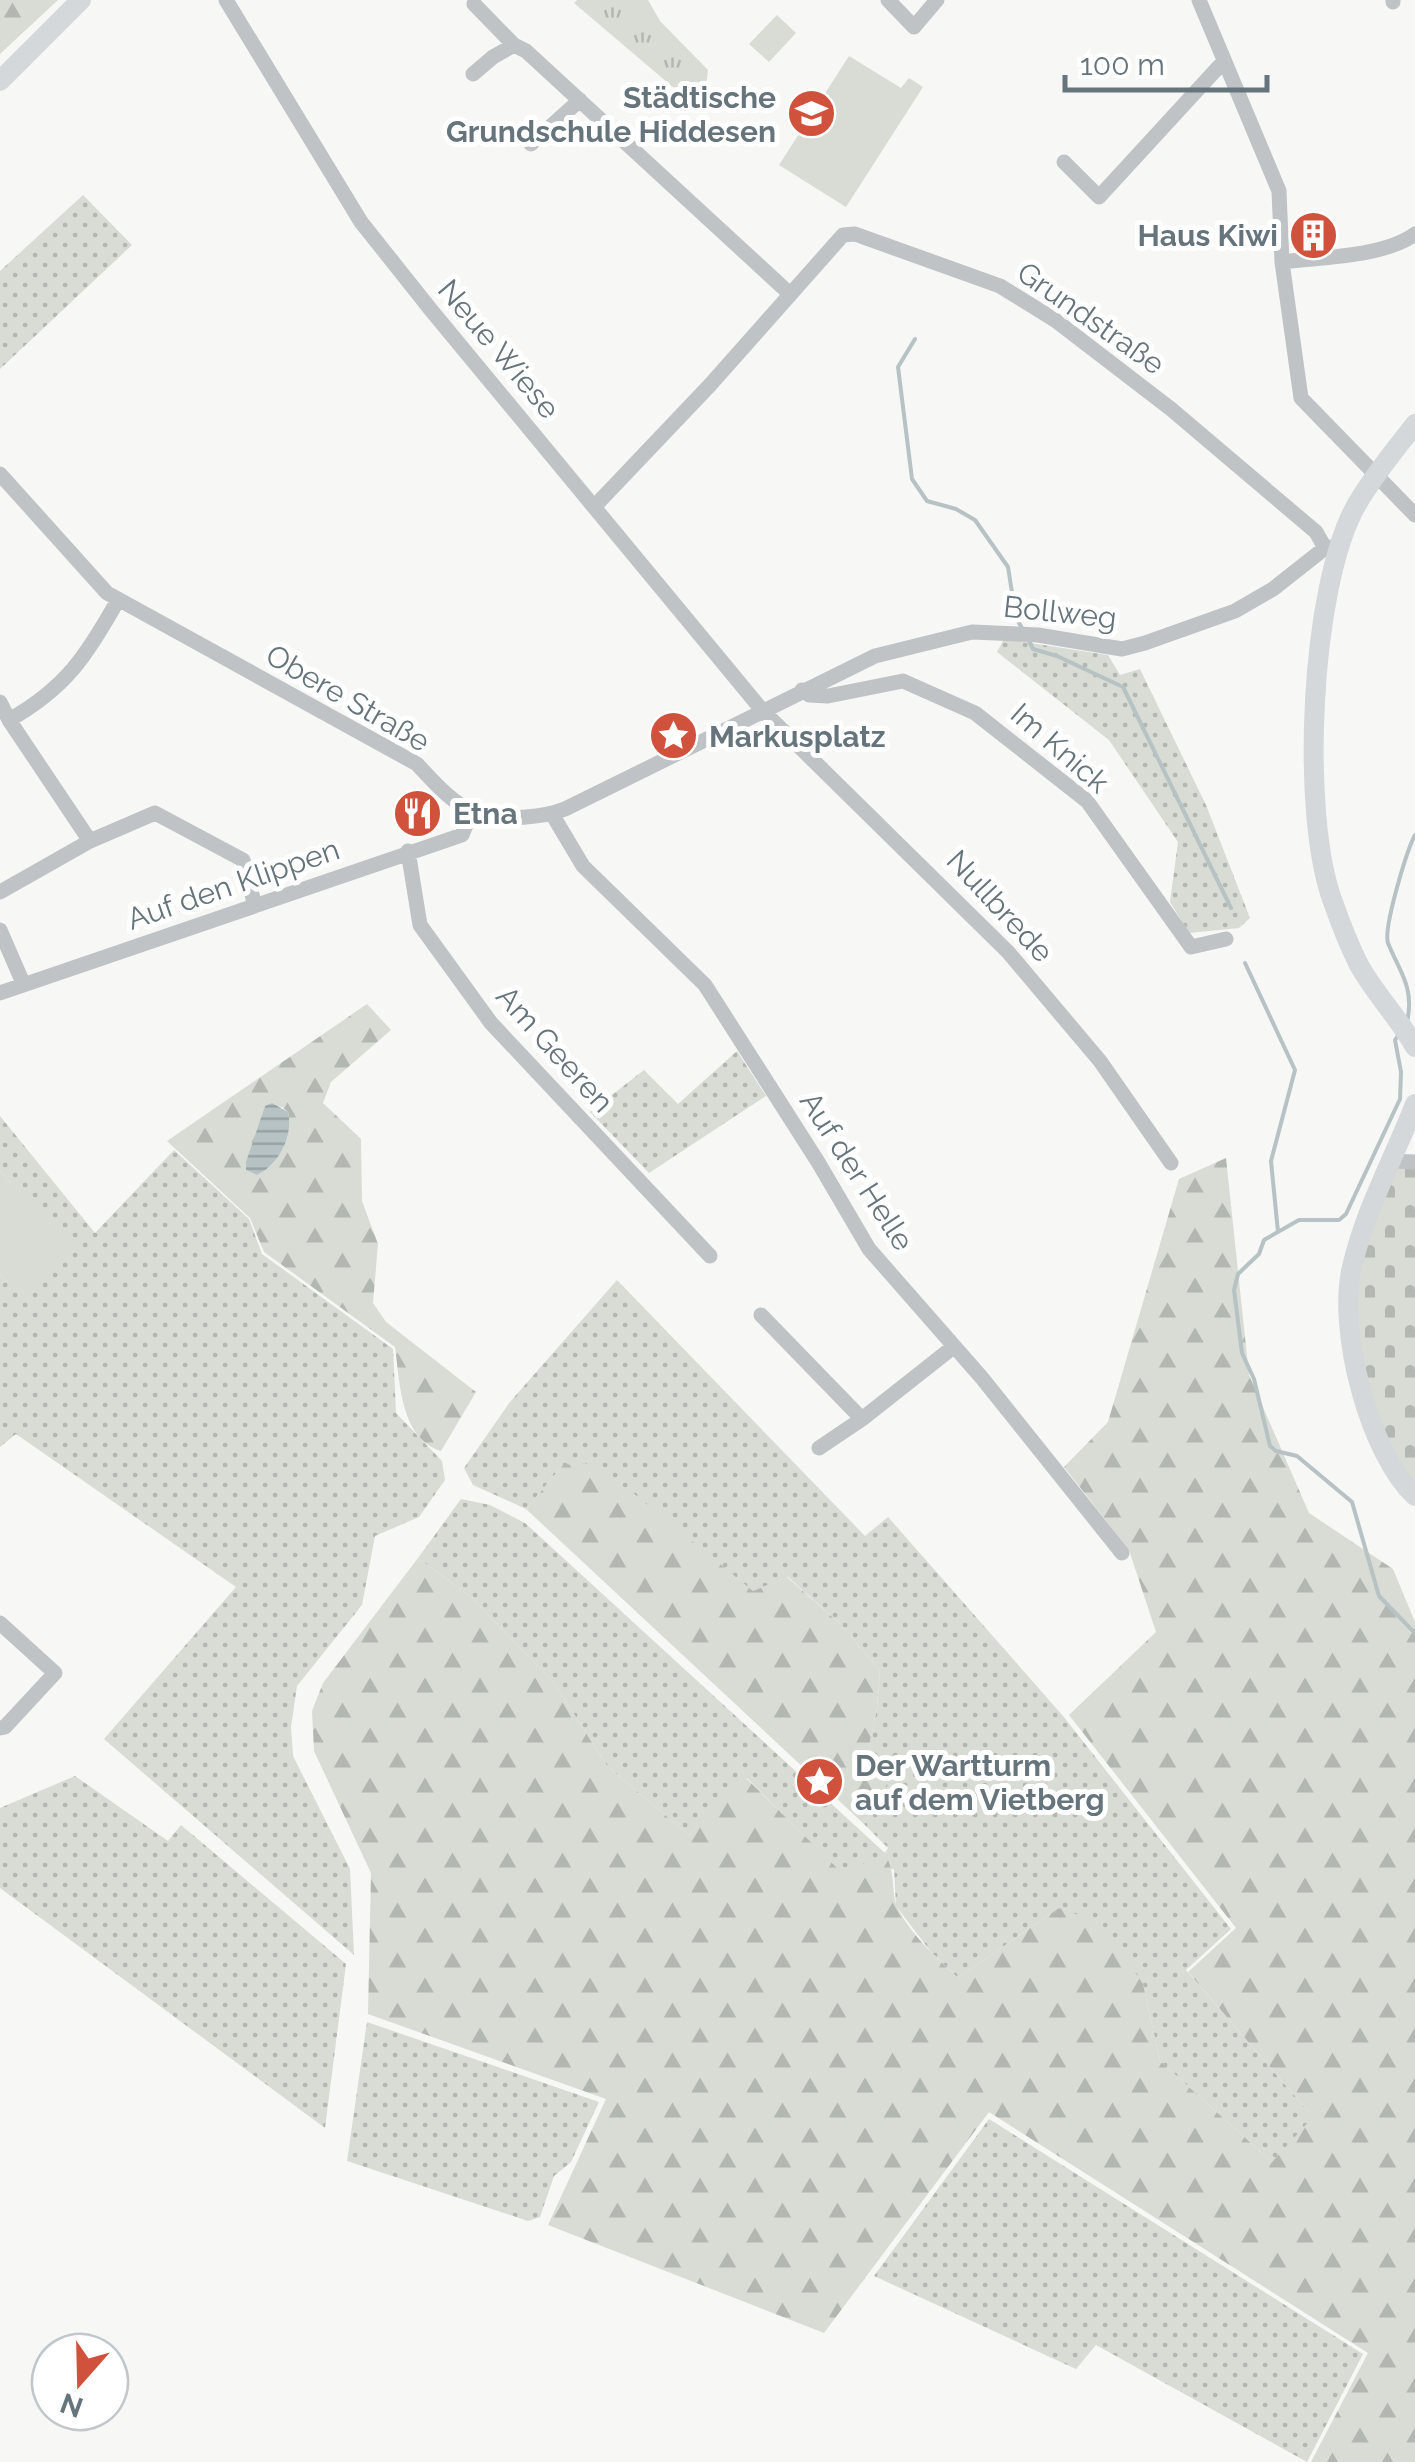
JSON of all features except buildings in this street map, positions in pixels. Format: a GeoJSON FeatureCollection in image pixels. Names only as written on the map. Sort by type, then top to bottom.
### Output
{"type":"FeatureCollection","features":[{"type":"Feature","properties":{"kind":"main road"},"geometry":{"type":"LineString","coordinates":[[0,81],[82,0]]}},
{"type":"Feature","properties":{"kind":"main road"},"geometry":{"type":"LineString","coordinates":[[1407,1034],[1360,967],[1332,898],[1324,866],[1314,781],[1318,662],[1333,547],[1377,474],[1415,424]]}},
{"type":"Feature","properties":{"kind":"main road"},"geometry":{"type":"LineString","coordinates":[[1415,1104],[1367,1214],[1350,1274],[1351,1320],[1366,1414],[1396,1474],[1415,1496]]}},
{"type":"Feature","properties":{"kind":"street","name":"Neue Wiese"},"geometry":{"type":"LineString","coordinates":[[226,0],[361,222],[762,710]]}},
{"type":"Feature","properties":{"kind":"street"},"geometry":{"type":"LineString","coordinates":[[888,0],[914,26],[936,0]]}},
{"type":"Feature","properties":{"kind":"street"},"geometry":{"type":"LineString","coordinates":[[1198,0],[1279,191],[1282,262],[1301,398],[1415,514]]}},
{"type":"Feature","properties":{"kind":"street"},"geometry":{"type":"LineString","coordinates":[[474,4],[514,45],[580,100],[790,294]]}},
{"type":"Feature","properties":{"kind":"street"},"geometry":{"type":"LineString","coordinates":[[473,74],[493,56],[514,45]]}},
{"type":"Feature","properties":{"kind":"street"},"geometry":{"type":"LineString","coordinates":[[1064,162],[1099,198],[1224,61]]}},
{"type":"Feature","properties":{"kind":"street"},"geometry":{"type":"LineString","coordinates":[[531,144],[580,100]]}},
{"type":"Feature","properties":{"kind":"street","name":"Grundstraße"},"geometry":{"type":"LineString","coordinates":[[594,507],[843,236],[855,234],[1000,286],[1055,320],[1171,409],[1333,547]]}},
{"type":"Feature","properties":{"kind":"street"},"geometry":{"type":"LineString","coordinates":[[1282,262],[1382,248],[1415,234]]}},
{"type":"Feature","properties":{"kind":"street","name":"Obere Straße"},"geometry":{"type":"LineString","coordinates":[[0,474],[107,593],[417,764],[443,792],[471,813]]}},
{"type":"Feature","properties":{"kind":"street","name":"Bollweg"},"geometry":{"type":"LineString","coordinates":[[762,710],[875,656],[964,632],[1001,632],[1122,649],[1145,643],[1235,612],[1333,547]]}},
{"type":"Feature","properties":{"kind":"street"},"geometry":{"type":"LineString","coordinates":[[9,720],[42,702],[64,682],[86,657],[118,600]]}},
{"type":"Feature","properties":{"kind":"street","name":"Im Knick"},"geometry":{"type":"LineString","coordinates":[[802,690],[809,695],[828,696],[904,682],[975,712],[1087,801],[1192,947],[1226,939]]}},
{"type":"Feature","properties":{"kind":"street"},"geometry":{"type":"LineString","coordinates":[[0,702],[90,841]]}},
{"type":"Feature","properties":{"kind":"street"},"geometry":{"type":"LineString","coordinates":[[471,813],[500,820],[552,814],[762,710]]}},
{"type":"Feature","properties":{"kind":"street","name":"Nullbrede"},"geometry":{"type":"LineString","coordinates":[[762,710],[1008,952],[1100,1061],[1171,1163]]}},
{"type":"Feature","properties":{"kind":"street"},"geometry":{"type":"LineString","coordinates":[[0,892],[90,841],[155,813],[243,860],[255,906]]}},
{"type":"Feature","properties":{"kind":"street","name":"Auf den Klippen"},"geometry":{"type":"LineString","coordinates":[[0,993],[462,835],[471,813]]}},
{"type":"Feature","properties":{"kind":"street","name":"Auf der Helle"},"geometry":{"type":"LineString","coordinates":[[552,814],[583,866],[705,984],[869,1249],[982,1378],[1122,1553]]}},
{"type":"Feature","properties":{"kind":"street","name":"Am Geeren"},"geometry":{"type":"LineString","coordinates":[[408,851],[420,926],[490,1022],[710,1256]]}},
{"type":"Feature","properties":{"kind":"street"},"geometry":{"type":"LineString","coordinates":[[0,930],[23,983]]}},
{"type":"Feature","properties":{"kind":"street"},"geometry":{"type":"LineString","coordinates":[[1392,1161],[1415,1162]]}},
{"type":"Feature","properties":{"kind":"street"},"geometry":{"type":"LineString","coordinates":[[761,1314],[862,1420]]}},
{"type":"Feature","properties":{"kind":"street"},"geometry":{"type":"LineString","coordinates":[[820,1448],[862,1420],[952,1348]]}},
{"type":"Feature","properties":{"kind":"street"},"geometry":{"type":"LineString","coordinates":[[0,1623],[55,1673],[0,1728]]}},
{"type":"Feature","properties":{"kind":"green space"},"geometry":{"type":"Polygon","coordinates":[[[0,0],[58,0],[0,54],[0,0]]]}},
{"type":"Feature","properties":{"kind":"green space"},"geometry":{"type":"Polygon","coordinates":[[[648,0],[660,21],[708,70],[705,96],[695,106],[574,3],[648,0]]]}},
{"type":"Feature","properties":{"kind":"green space"},"geometry":{"type":"Polygon","coordinates":[[[777,15],[796,33],[769,62],[749,44],[777,15]]]}},
{"type":"Feature","properties":{"kind":"green space"},"geometry":{"type":"Polygon","coordinates":[[[849,56],[901,88],[909,78],[923,87],[846,207],[779,165],[849,56]]]}},
{"type":"Feature","properties":{"kind":"green space"},"geometry":{"type":"Polygon","coordinates":[[[83,195],[132,245],[0,369],[0,271],[83,195]]]}},
{"type":"Feature","properties":{"kind":"green space"},"geometry":{"type":"Polygon","coordinates":[[[1004,639],[1108,655],[1120,675],[1140,669],[1206,805],[1250,918],[1239,928],[1189,933],[1170,902],[1178,842],[1109,740],[997,652],[1004,639]]]}},
{"type":"Feature","properties":{"kind":"green space"},"geometry":{"type":"Polygon","coordinates":[[[367,1004],[391,1030],[331,1082],[323,1103],[361,1139],[362,1201],[378,1244],[373,1303],[386,1322],[476,1392],[441,1451],[427,1444],[410,1422],[395,1347],[264,1252],[250,1218],[167,1141],[367,1004]],[[265,1106],[246,1170],[257,1175],[283,1149],[289,1121],[288,1112],[282,1107],[265,1106]]]}},
{"type":"Feature","properties":{"kind":"green space"},"geometry":{"type":"Polygon","coordinates":[[[737,1051],[766,1096],[649,1173],[590,1112],[644,1070],[678,1104],[737,1051]]]}},
{"type":"Feature","properties":{"kind":"green space"},"geometry":{"type":"Polygon","coordinates":[[[0,1116],[95,1233],[174,1150],[249,1219],[262,1254],[393,1349],[396,1413],[442,1461],[445,1480],[419,1517],[375,1536],[362,1605],[297,1686],[291,1727],[293,1756],[350,1869],[354,1955],[104,1739],[236,1587],[16,1434],[0,1447],[0,1274],[23,1298],[74,1250],[0,1171],[0,1116]]]}},
{"type":"Feature","properties":{"kind":"green space"},"geometry":{"type":"Polygon","coordinates":[[[1226,1158],[1249,1375],[1309,1513],[1393,1569],[1415,1622],[1415,2462],[1311,2462],[1368,2353],[989,2112],[824,2333],[548,2225],[606,2099],[368,2014],[371,1873],[314,1751],[312,1711],[323,1683],[418,1558],[472,1598],[554,1683],[607,1766],[689,1835],[746,1778],[842,1873],[885,1854],[896,1903],[904,1919],[958,1978],[1059,1908],[1101,1923],[1143,1984],[1160,2061],[1272,2162],[1313,2117],[1188,1972],[1236,1928],[1069,1715],[1156,1632],[1129,1550],[1064,1467],[1108,1422],[1179,1179],[1226,1158]]]}},
{"type":"Feature","properties":{"kind":"green space"},"geometry":{"type":"Polygon","coordinates":[[[1397,1169],[1415,1169],[1415,1487],[1383,1438],[1364,1367],[1353,1302],[1362,1244],[1397,1169]]]}},
{"type":"Feature","properties":{"kind":"green space"},"geometry":{"type":"Polygon","coordinates":[[[0,1171],[75,1250],[23,1299],[0,1274],[0,1171]]]}},
{"type":"Feature","properties":{"kind":"green space"},"geometry":{"type":"Polygon","coordinates":[[[617,1280],[865,1536],[888,1517],[1063,1716],[1231,1929],[1186,1970],[1314,2118],[1272,2162],[1160,2061],[1143,1984],[1059,1908],[958,1978],[931,1952],[896,1906],[894,1869],[842,1874],[747,1778],[689,1835],[607,1766],[554,1683],[472,1598],[418,1558],[461,1499],[490,1505],[525,1523],[885,1853],[888,1848],[864,1824],[889,1780],[869,1746],[880,1670],[839,1623],[788,1577],[753,1591],[563,1465],[526,1509],[473,1485],[464,1468],[510,1402],[617,1280]]]}},
{"type":"Feature","properties":{"kind":"green space"},"geometry":{"type":"Polygon","coordinates":[[[585,1463],[632,1492],[753,1591],[787,1577],[839,1623],[880,1670],[869,1746],[889,1780],[864,1824],[526,1509],[563,1465],[585,1463]]]}},
{"type":"Feature","properties":{"kind":"green space"},"geometry":{"type":"Polygon","coordinates":[[[75,1776],[168,1841],[181,1825],[346,1964],[325,2128],[0,1888],[0,1808],[75,1776]]]}},
{"type":"Feature","properties":{"kind":"green space"},"geometry":{"type":"Polygon","coordinates":[[[367,2022],[599,2102],[571,2162],[554,2176],[540,2217],[528,2221],[347,2161],[367,2022]]]}},
{"type":"Feature","properties":{"kind":"green space"},"geometry":{"type":"Polygon","coordinates":[[[989,2119],[1363,2354],[1307,2462],[1096,2345],[1076,2369],[874,2276],[989,2119]]]}},
{"type":"Feature","properties":{"kind":"shaded area"},"geometry":{"type":"Polygon","coordinates":[[[272,1103],[288,1112],[289,1131],[278,1157],[257,1175],[246,1170],[246,1162],[265,1106],[272,1103]]]}},
{"type":"Feature","properties":{"kind":"waterway"},"geometry":{"type":"LineString","coordinates":[[915,339],[898,367],[912,479],[927,501],[956,509],[975,520],[1008,567],[1016,618],[1022,628]]}},
{"type":"Feature","properties":{"kind":"waterway"},"geometry":{"type":"LineString","coordinates":[[1029,641],[1033,649],[1123,687],[1231,908]]}},
{"type":"Feature","properties":{"kind":"waterway"},"geometry":{"type":"LineString","coordinates":[[1407,1022],[1407,989],[1387,935],[1415,835]]}},
{"type":"Feature","properties":{"kind":"waterway"},"geometry":{"type":"LineString","coordinates":[[1245,963],[1295,1070],[1271,1161],[1278,1232]]}},
{"type":"Feature","properties":{"kind":"waterway"},"geometry":{"type":"LineString","coordinates":[[1399,1034],[1395,1040],[1401,1072],[1400,1099],[1346,1214],[1339,1220],[1299,1220],[1264,1240],[1259,1254],[1238,1274],[1234,1290],[1242,1353],[1254,1379],[1270,1446],[1297,1456],[1352,1502],[1379,1596],[1415,1633]]}},
{"type":"Feature","properties":{"kind":"place","name":"Städtische Grundschule Hiddesen"},"geometry":{"type":"Point","coordinates":[811,114]}},
{"type":"Feature","properties":{"kind":"place","name":"Haus Kiwi"},"geometry":{"type":"Point","coordinates":[1313,235]}},
{"type":"Feature","properties":{"kind":"place","name":"Markusplatz"},"geometry":{"type":"Point","coordinates":[674,736]}},
{"type":"Feature","properties":{"kind":"place","name":"Etna"},"geometry":{"type":"Point","coordinates":[418,813]}},
{"type":"Feature","properties":{"kind":"place","name":"Der Wartturm auf dem Vietberg"},"geometry":{"type":"Point","coordinates":[820,1782]}}]}
